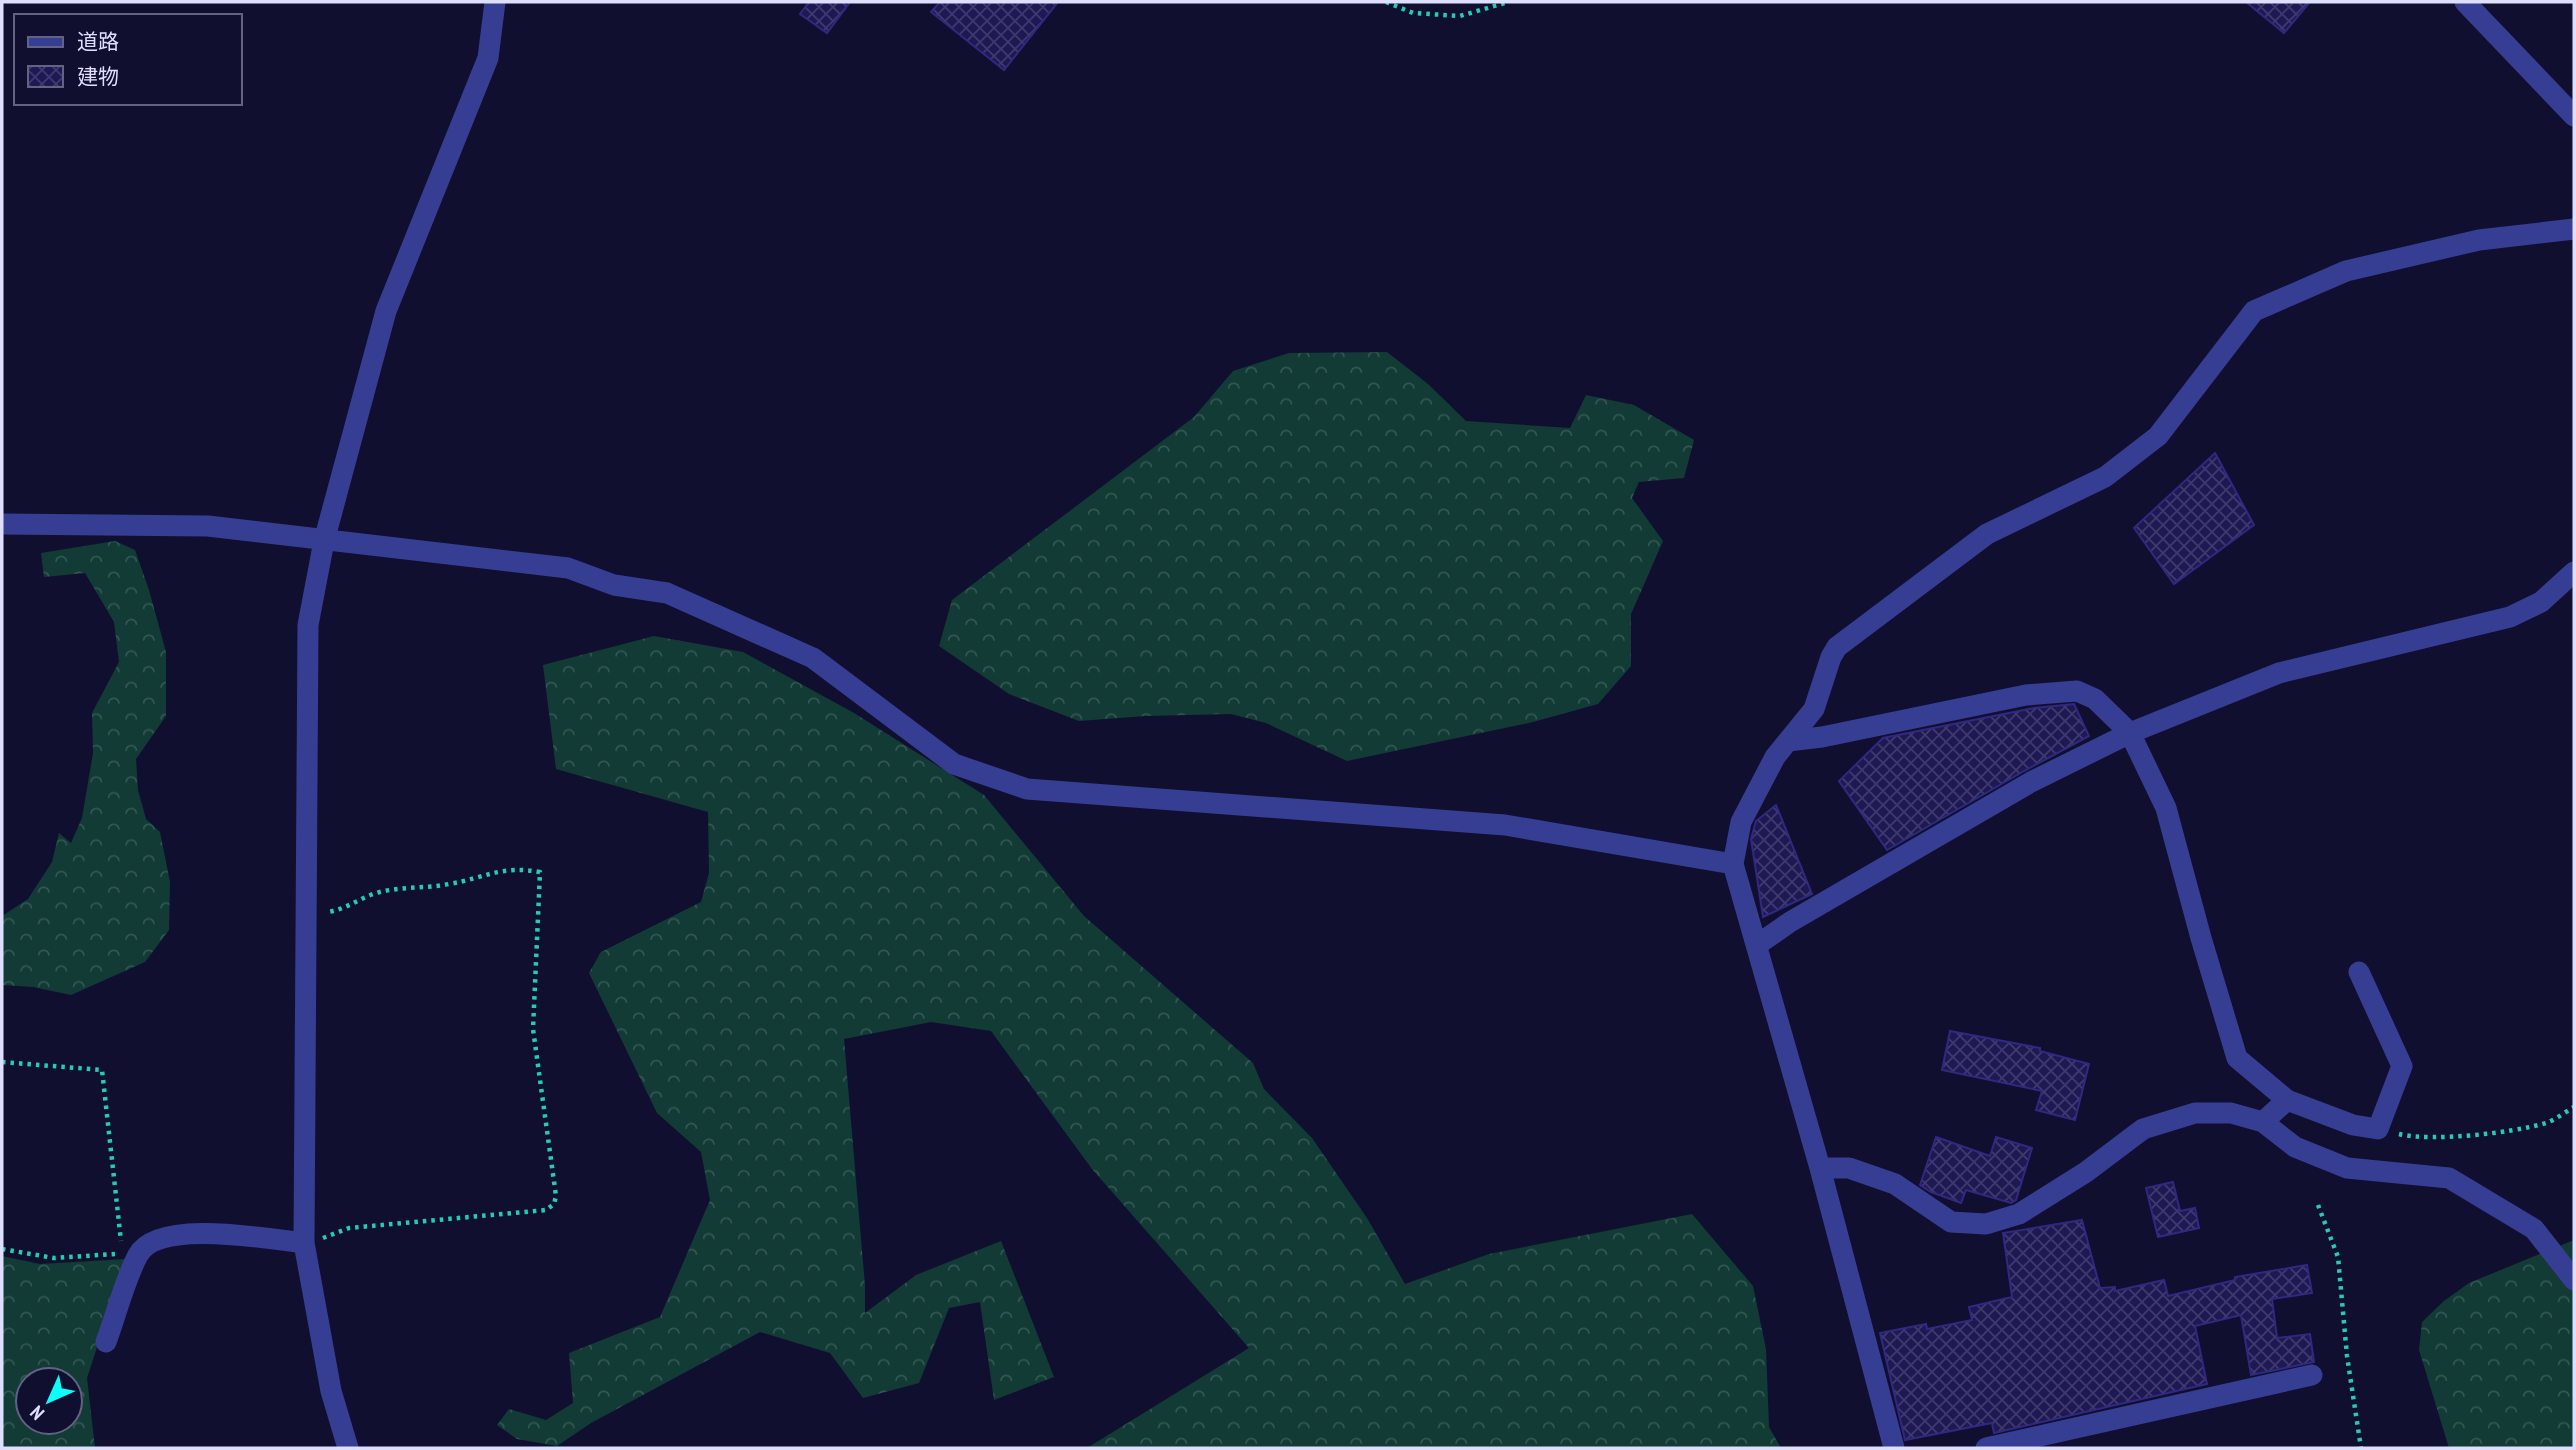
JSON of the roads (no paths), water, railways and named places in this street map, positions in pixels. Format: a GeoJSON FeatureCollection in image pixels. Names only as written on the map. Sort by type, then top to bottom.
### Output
{"type":"FeatureCollection","features":[{"type":"Feature","properties":{"kind":"street"},"geometry":{"type":"LineString","coordinates":[[348,1448],[331,1391],[304,1244],[308,625],[324,541],[386,311],[488,58],[495,2]]}},
{"type":"Feature","properties":{"kind":"street"},"geometry":{"type":"LineString","coordinates":[[2465,2],[2574,116]]}},
{"type":"Feature","properties":{"kind":"street"},"geometry":{"type":"LineString","coordinates":[[1894,1448],[1820,1168],[1733,864],[1741,822],[1775,757],[1814,709],[1830,657],[1837,647],[1987,534],[2105,477],[2158,436],[2253,311],[2346,271],[2479,240],[2574,229]]}},
{"type":"Feature","properties":{"kind":"street"},"geometry":{"type":"LineString","coordinates":[[2,524],[208,526],[568,568],[614,585],[667,593],[778,641],[813,658],[954,764],[1027,789],[1505,825],[1733,864]]}},
{"type":"Feature","properties":{"kind":"street"},"geometry":{"type":"LineString","coordinates":[[1757,945],[1790,922],[2031,782],[2130,733],[2279,673],[2510,617],[2541,602],[2574,572]]}},
{"type":"Feature","properties":{"kind":"street"},"geometry":{"type":"LineString","coordinates":[[1788,741],[1822,737],[2026,695],[2077,691],[2095,699],[2130,733],[2166,808],[2237,1058],[2287,1100],[2353,1125],[2378,1129],[2402,1066],[2359,972]]}},
{"type":"Feature","properties":{"kind":"street"},"geometry":{"type":"LineString","coordinates":[[2263,1122],[2287,1100]]}},
{"type":"Feature","properties":{"kind":"street"},"geometry":{"type":"LineString","coordinates":[[1820,1168],[1849,1168],[1895,1184],[1951,1222],[1986,1224],[2019,1214],[2086,1172],[2143,1129],[2195,1113],[2231,1113],[2263,1122],[2295,1147],[2347,1168],[2449,1178],[2534,1229],[2574,1280]]}},
{"type":"Feature","properties":{"kind":"street"},"geometry":{"type":"LineString","coordinates":[[106,1342],[139,1253],[159,1238],[195,1233],[249,1236],[304,1244]]}},
{"type":"Feature","properties":{"kind":"street"},"geometry":{"type":"LineString","coordinates":[[1986,1448],[2312,1375]]}}]}
